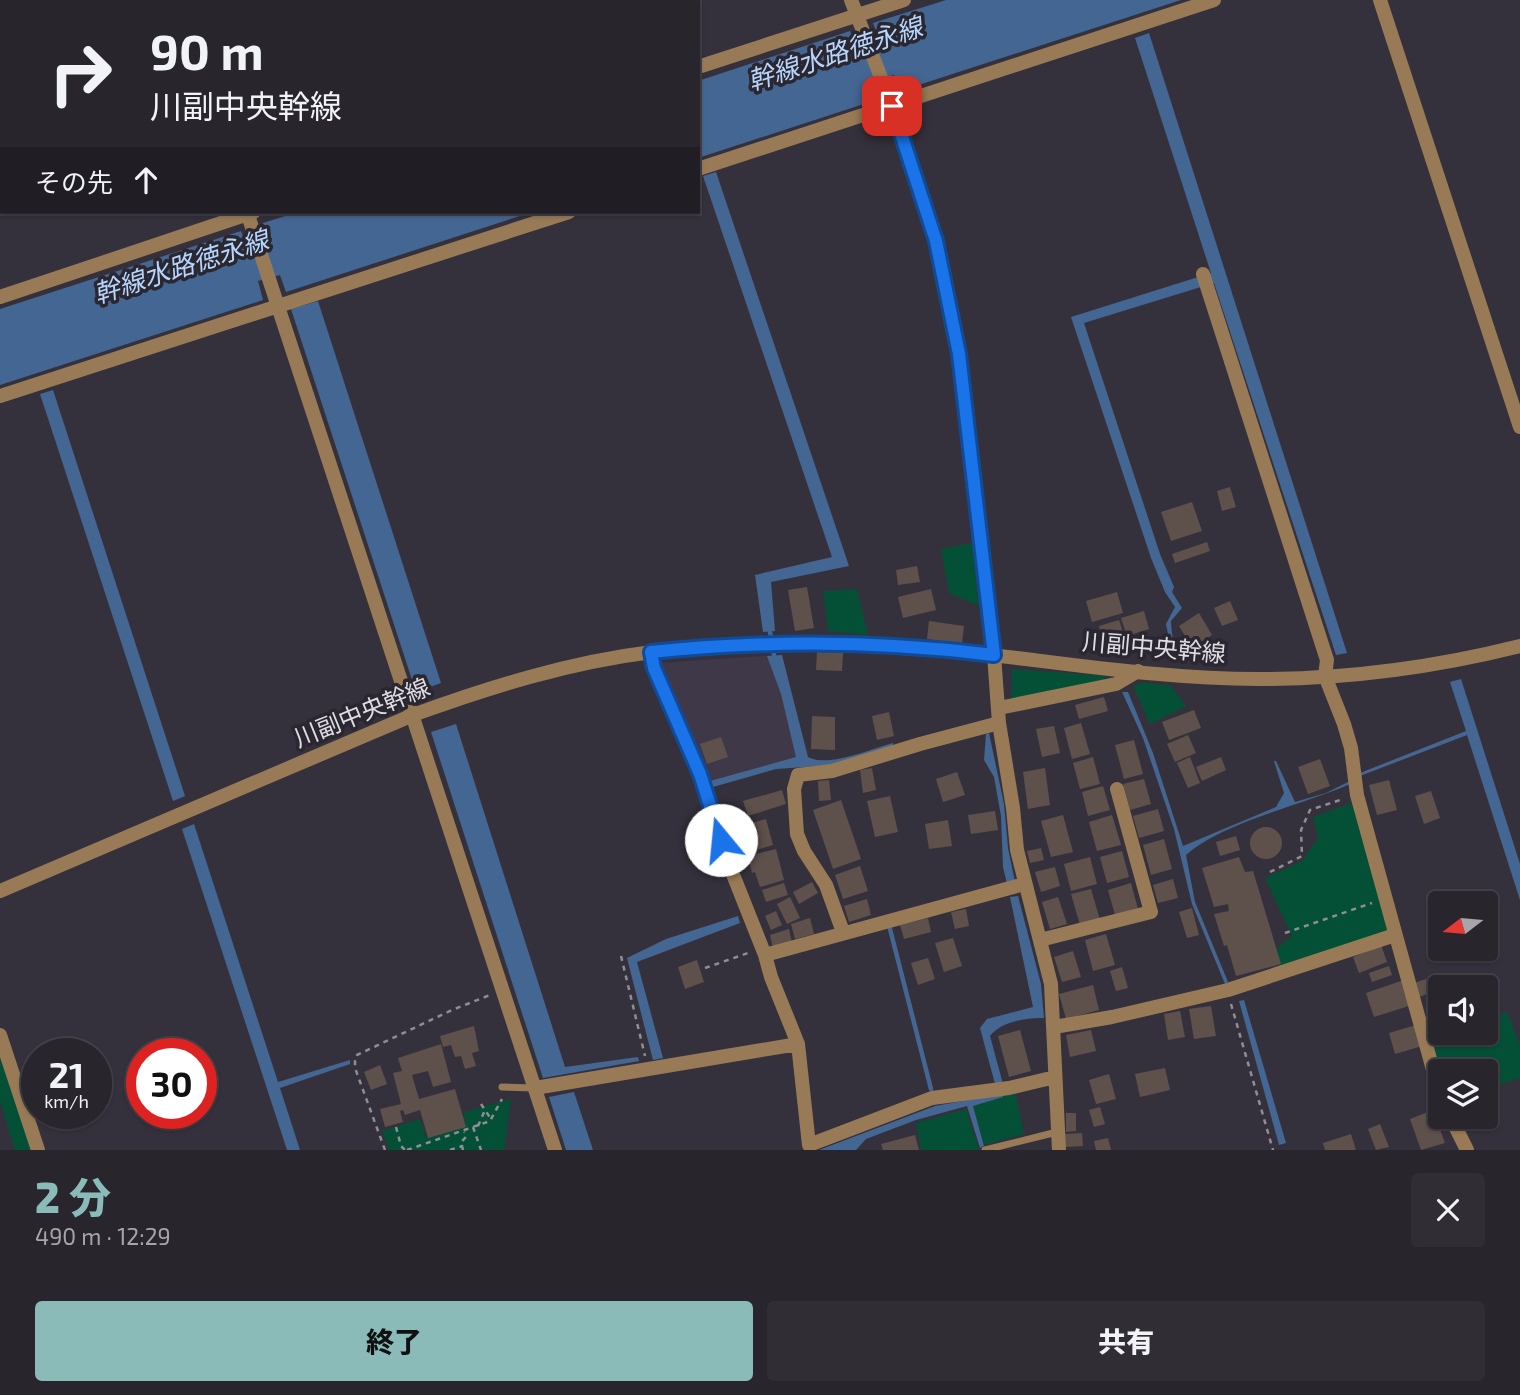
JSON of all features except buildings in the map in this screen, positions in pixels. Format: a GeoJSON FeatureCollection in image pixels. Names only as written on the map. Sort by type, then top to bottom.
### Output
{"type":"FeatureCollection","features":[{"type":"Feature","properties":{"kind":"street"},"geometry":{"type":"LineString","coordinates":[[851,0],[892,106],[936,241],[959,354],[999,716],[1017,850],[1051,984],[1059,1150]]}},
{"type":"Feature","properties":{"kind":"street"},"geometry":{"type":"LineString","coordinates":[[700,66],[904,0]]}},
{"type":"Feature","properties":{"kind":"street"},"geometry":{"type":"LineString","coordinates":[[700,168],[1214,0]]}},
{"type":"Feature","properties":{"kind":"street"},"geometry":{"type":"LineString","coordinates":[[1380,0],[1520,427]]}},
{"type":"Feature","properties":{"kind":"street"},"geometry":{"type":"LineString","coordinates":[[0,297],[248,214]]}},
{"type":"Feature","properties":{"kind":"street"},"geometry":{"type":"LineString","coordinates":[[251,214],[278,306],[555,1150]]}},
{"type":"Feature","properties":{"kind":"street"},"geometry":{"type":"LineString","coordinates":[[0,396],[563,214]]}},
{"type":"Feature","properties":{"kind":"street"},"geometry":{"type":"LineString","coordinates":[[1205,281],[1327,660],[1325,676],[1352,748],[1357,795],[1430,1059]]}},
{"type":"Feature","properties":{"kind":"street","name":"川副中央幹線"},"geometry":{"type":"LineString","coordinates":[[0,891],[413,715],[536,676],[651,652],[782,644],[868,645],[994,655],[1138,671],[1258,679],[1325,676],[1462,658],[1520,646]]}},
{"type":"Feature","properties":{"kind":"street"},"geometry":{"type":"LineString","coordinates":[[651,652],[654,668],[700,774],[727,862],[798,1044],[809,1145],[932,1098],[1009,1088],[1055,1077]]}},
{"type":"Feature","properties":{"kind":"street"},"geometry":{"type":"LineString","coordinates":[[843,932],[830,892],[804,851],[797,834],[794,789],[798,775],[832,771],[999,716],[1116,684],[1138,671]]}},
{"type":"Feature","properties":{"kind":"street"},"geometry":{"type":"LineString","coordinates":[[1040,940],[1151,912],[1117,789]]}},
{"type":"Feature","properties":{"kind":"street"},"geometry":{"type":"LineString","coordinates":[[763,952],[1024,884]]}},
{"type":"Feature","properties":{"kind":"street"},"geometry":{"type":"LineString","coordinates":[[1054,1027],[1112,1017],[1228,990],[1395,935]]}},
{"type":"Feature","properties":{"kind":"street"},"geometry":{"type":"LineString","coordinates":[[0,1035],[38,1150]]}},
{"type":"Feature","properties":{"kind":"street"},"geometry":{"type":"LineString","coordinates":[[535,1088],[798,1044]]}},
{"type":"Feature","properties":{"kind":"street"},"geometry":{"type":"LineString","coordinates":[[1456,1129],[1467,1150]]}},
{"type":"Feature","properties":{"kind":"lane"},"geometry":{"type":"LineString","coordinates":[[505,1087],[535,1088]]}},
{"type":"Feature","properties":{"kind":"lane"},"geometry":{"type":"LineString","coordinates":[[985,1150],[1057,1132]]}},
{"type":"Feature","properties":{"kind":"path"},"geometry":{"type":"LineString","coordinates":[[1270,872],[1302,856],[1301,830],[1310,810],[1357,795]]}},
{"type":"Feature","properties":{"kind":"path"},"geometry":{"type":"LineString","coordinates":[[1285,933],[1385,898]]}},
{"type":"Feature","properties":{"kind":"path"},"geometry":{"type":"LineString","coordinates":[[705,968],[763,952]]}},
{"type":"Feature","properties":{"kind":"path"},"geometry":{"type":"LineString","coordinates":[[621,956],[648,1070]]}},
{"type":"Feature","properties":{"kind":"path"},"geometry":{"type":"LineString","coordinates":[[386,1150],[355,1068],[357,1055],[452,1010],[503,990]]}},
{"type":"Feature","properties":{"kind":"path"},"geometry":{"type":"LineString","coordinates":[[1228,990],[1273,1150]]}},
{"type":"Feature","properties":{"kind":"path"},"geometry":{"type":"LineString","coordinates":[[396,1127],[401,1146],[406,1150],[473,1128],[491,1119],[505,1087]]}},
{"type":"Feature","properties":{"kind":"path"},"geometry":{"type":"LineString","coordinates":[[481,1104],[491,1119]]}},
{"type":"Feature","properties":{"kind":"path"},"geometry":{"type":"LineString","coordinates":[[478,1126],[485,1110]]}},
{"type":"Feature","properties":{"kind":"path"},"geometry":{"type":"LineString","coordinates":[[473,1128],[481,1150]]}},
{"type":"Feature","properties":{"kind":"path"},"geometry":{"type":"LineString","coordinates":[[448,1150],[462,1148],[461,1142],[466,1137],[464,1130]]}},
{"type":"Feature","properties":{"kind":"path"},"geometry":{"type":"LineString","coordinates":[[428,1143],[431,1150]]}},
{"type":"Feature","properties":{"kind":"path"},"geometry":{"type":"LineString","coordinates":[[395,1148],[401,1146]]}},
{"type":"Feature","properties":{"kind":"shaded area"},"geometry":{"type":"Polygon","coordinates":[[[778,655],[802,759],[710,785],[658,663],[778,655]]]}},
{"type":"Feature","properties":{"kind":"green space"},"geometry":{"type":"Polygon","coordinates":[[[972,543],[979,606],[949,593],[941,549],[972,543]]]}},
{"type":"Feature","properties":{"kind":"green space"},"geometry":{"type":"Polygon","coordinates":[[[857,589],[868,635],[828,631],[823,591],[857,589]]]}},
{"type":"Feature","properties":{"kind":"green space"},"geometry":{"type":"Polygon","coordinates":[[[1012,669],[1105,676],[1108,683],[1011,701],[1012,669]]]}},
{"type":"Feature","properties":{"kind":"green space"},"geometry":{"type":"Polygon","coordinates":[[[1143,682],[1171,686],[1186,706],[1150,724],[1133,686],[1143,682]]]}},
{"type":"Feature","properties":{"kind":"green space"},"geometry":{"type":"Polygon","coordinates":[[[1354,802],[1389,933],[1279,969],[1277,948],[1292,936],[1265,878],[1302,861],[1318,838],[1313,817],[1354,802]]]}},
{"type":"Feature","properties":{"kind":"green space"},"geometry":{"type":"Polygon","coordinates":[[[1507,1012],[1520,1045],[1520,1078],[1498,1085],[1498,1059],[1436,1059],[1430,1045],[1498,1045],[1498,1015],[1507,1012]]]}},
{"type":"Feature","properties":{"kind":"green space"},"geometry":{"type":"Polygon","coordinates":[[[0,1053],[21,1119],[21,1129],[24,1129],[31,1150],[15,1150],[0,1101],[0,1053]]]}},
{"type":"Feature","properties":{"kind":"green space"},"geometry":{"type":"Polygon","coordinates":[[[1015,1091],[1024,1134],[984,1145],[973,1106],[1015,1091]]]}},
{"type":"Feature","properties":{"kind":"green space"},"geometry":{"type":"Polygon","coordinates":[[[511,1099],[504,1150],[389,1150],[382,1131],[420,1119],[426,1138],[465,1125],[464,1112],[511,1099]]]}},
{"type":"Feature","properties":{"kind":"green space"},"geometry":{"type":"Polygon","coordinates":[[[966,1109],[979,1150],[921,1150],[916,1123],[966,1109]]]}},
{"type":"Feature","properties":{"kind":"water","name":"幹線水路徳永線"},"geometry":{"type":"Polygon","coordinates":[[[946,0],[1181,0],[900,91],[894,75],[870,82],[876,100],[700,157],[700,80],[850,31],[857,49],[880,41],[873,23],[946,0]]]}},
{"type":"Feature","properties":{"kind":"water"},"geometry":{"type":"Polygon","coordinates":[[[1149,33],[1347,653],[1336,655],[1214,283],[1084,323],[1160,554],[1174,587],[1172,592],[1182,608],[1171,621],[1172,654],[1166,624],[1175,607],[1165,592],[1151,558],[1071,317],[1211,273],[1135,38],[1149,33]]]}},
{"type":"Feature","properties":{"kind":"water"},"geometry":{"type":"Polygon","coordinates":[[[716,172],[849,566],[771,582],[775,631],[763,632],[755,575],[832,557],[703,176],[716,172]]]}},
{"type":"Feature","properties":{"kind":"water","name":"幹線水路徳永線"},"geometry":{"type":"Polygon","coordinates":[[[292,214],[526,214],[286,292],[280,275],[258,281],[263,300],[0,385],[0,309],[241,231],[247,247],[268,240],[263,223],[292,214]]]}},
{"type":"Feature","properties":{"kind":"water"},"geometry":{"type":"Polygon","coordinates":[[[318,301],[441,683],[416,692],[291,309],[318,301]]]}},
{"type":"Feature","properties":{"kind":"water"},"geometry":{"type":"Polygon","coordinates":[[[53,390],[185,796],[173,801],[40,394],[53,390]]]}},
{"type":"Feature","properties":{"kind":"water"},"geometry":{"type":"Polygon","coordinates":[[[782,655],[808,757],[816,760],[838,759],[893,743],[893,749],[834,765],[776,769],[713,787],[710,781],[796,757],[781,694],[767,656],[782,655]]]}},
{"type":"Feature","properties":{"kind":"water"},"geometry":{"type":"Polygon","coordinates":[[[1461,679],[1520,864],[1520,900],[1467,735],[1360,776],[1360,773],[1466,731],[1450,682],[1461,679]]]}},
{"type":"Feature","properties":{"kind":"water"},"geometry":{"type":"Polygon","coordinates":[[[1122,692],[1128,692],[1153,753],[1183,846],[1276,807],[1284,793],[1274,761],[1295,802],[1326,793],[1350,781],[1350,784],[1331,792],[1221,833],[1186,855],[1195,902],[1228,982],[1225,984],[1192,904],[1174,829],[1143,738],[1122,692]]]}},
{"type":"Feature","properties":{"kind":"water"},"geometry":{"type":"Polygon","coordinates":[[[456,724],[565,1067],[638,1057],[639,1061],[543,1078],[431,732],[456,724]]]}},
{"type":"Feature","properties":{"kind":"water"},"geometry":{"type":"Polygon","coordinates":[[[989,733],[1004,804],[1008,848],[1015,882],[1007,884],[1003,867],[1001,816],[994,777],[984,760],[986,734],[989,733]]]}},
{"type":"Feature","properties":{"kind":"water"},"geometry":{"type":"Polygon","coordinates":[[[194,824],[278,1082],[350,1060],[350,1064],[280,1088],[300,1150],[287,1150],[182,829],[194,824]]]}},
{"type":"Feature","properties":{"kind":"water"},"geometry":{"type":"Polygon","coordinates":[[[1018,896],[1041,984],[1044,1018],[1014,1021],[1000,1027],[990,1036],[1003,1084],[995,1084],[980,1028],[987,1019],[1033,1007],[1010,897],[1018,896]]]}},
{"type":"Feature","properties":{"kind":"water"},"geometry":{"type":"Polygon","coordinates":[[[738,916],[740,923],[637,962],[663,1058],[653,1060],[627,958],[666,939],[738,916]]]}},
{"type":"Feature","properties":{"kind":"water"},"geometry":{"type":"Polygon","coordinates":[[[1244,1000],[1286,1143],[1279,1145],[1239,1001],[1244,1000]]]}},
{"type":"Feature","properties":{"kind":"water"},"geometry":{"type":"Polygon","coordinates":[[[574,1092],[593,1150],[566,1150],[549,1097],[574,1092]]]}},
{"type":"Feature","properties":{"kind":"water"},"geometry":{"type":"Polygon","coordinates":[[[1003,1094],[1003,1097],[973,1106],[984,1146],[980,1148],[967,1106],[916,1120],[866,1139],[856,1150],[819,1150],[935,1106],[1003,1094]]]}},
{"type":"Feature","properties":{"kind":"waterway"},"geometry":{"type":"LineString","coordinates":[[770,632],[774,655]]}},
{"type":"Feature","properties":{"kind":"waterway"},"geometry":{"type":"LineString","coordinates":[[890,929],[931,1089]]}},
{"type":"Feature","properties":{"kind":"route"},"geometry":{"type":"LineString","coordinates":[[721,840],[700,774],[654,668],[651,652],[782,644],[868,645],[994,655],[959,354],[936,241],[892,106]]}}]}
